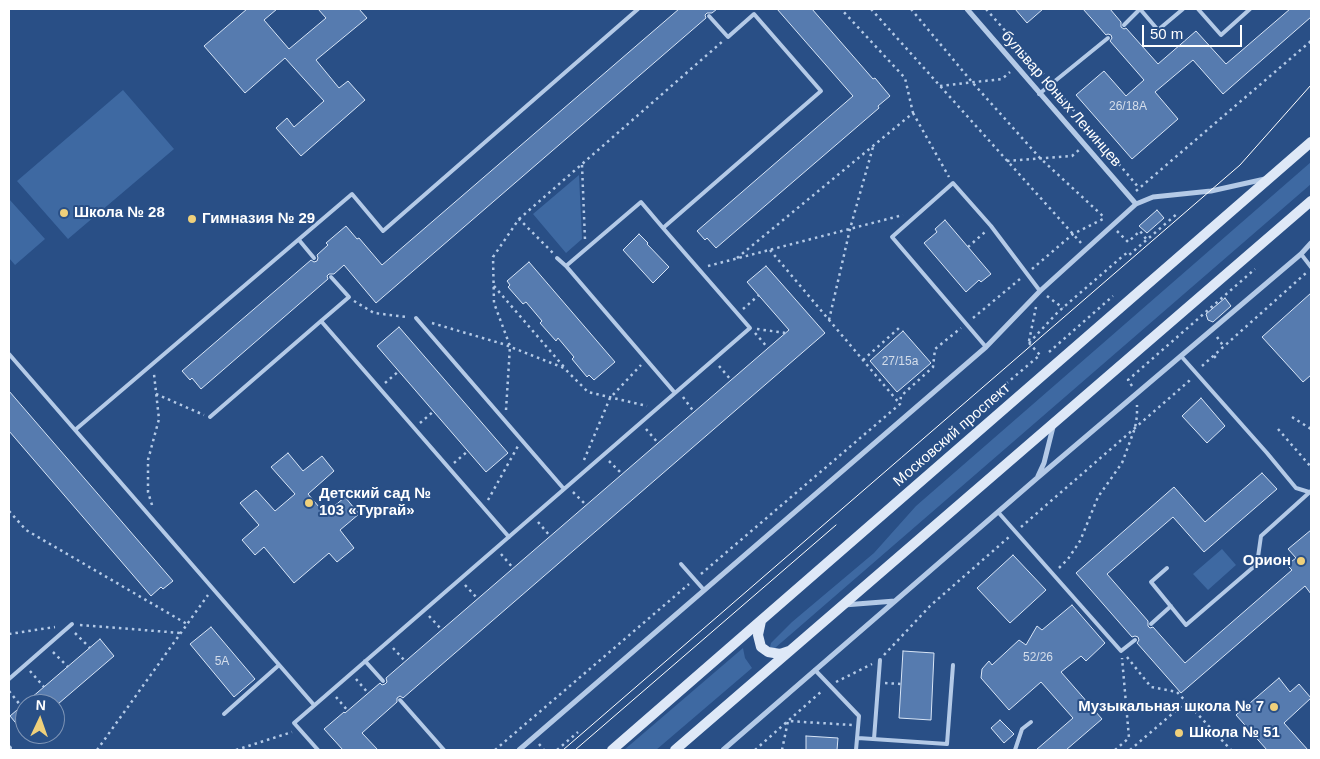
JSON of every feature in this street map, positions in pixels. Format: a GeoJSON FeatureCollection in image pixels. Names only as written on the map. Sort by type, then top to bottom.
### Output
{"type":"FeatureCollection","features":[{"type":"Feature","properties":{"kind":"main road","name":"Московский проспект"},"geometry":{"type":"LineString","coordinates":[[612,750],[1311,142]]}},
{"type":"Feature","properties":{"kind":"main road"},"geometry":{"type":"LineString","coordinates":[[675,750],[1311,201]]}},
{"type":"Feature","properties":{"kind":"main road"},"geometry":{"type":"LineString","coordinates":[[761,621],[758,636],[761,647],[768,652],[780,654],[791,650]]}},
{"type":"Feature","properties":{"kind":"street","name":"бульвар Юных Ленинцев"},"geometry":{"type":"LineString","coordinates":[[967,9],[1136,204]]}},
{"type":"Feature","properties":{"kind":"street"},"geometry":{"type":"LineString","coordinates":[[519,750],[986,347],[1040,291],[1136,204],[1153,197],[1211,191],[1270,178]]}},
{"type":"Feature","properties":{"kind":"street"},"geometry":{"type":"LineString","coordinates":[[723,750],[1311,244]]}},
{"type":"Feature","properties":{"kind":"street"},"geometry":{"type":"LineString","coordinates":[[1036,479],[1044,463],[1054,423]]}},
{"type":"Feature","properties":{"kind":"street"},"geometry":{"type":"LineString","coordinates":[[844,605],[895,601]]}},
{"type":"Feature","properties":{"kind":"lane"},"geometry":{"type":"LineString","coordinates":[[75,430],[352,194],[382,231],[638,9]]}},
{"type":"Feature","properties":{"kind":"lane"},"geometry":{"type":"LineString","coordinates":[[1124,25],[1140,9],[1158,30],[1183,9]]}},
{"type":"Feature","properties":{"kind":"lane"},"geometry":{"type":"LineString","coordinates":[[1198,9],[1221,34],[1250,9]]}},
{"type":"Feature","properties":{"kind":"lane"},"geometry":{"type":"LineString","coordinates":[[663,228],[821,91],[754,14],[728,37],[709,16]]}},
{"type":"Feature","properties":{"kind":"lane"},"geometry":{"type":"LineString","coordinates":[[1039,94],[1108,38]]}},
{"type":"Feature","properties":{"kind":"lane"},"geometry":{"type":"LineString","coordinates":[[986,347],[892,237],[953,183],[991,226],[1040,291]]}},
{"type":"Feature","properties":{"kind":"lane"},"geometry":{"type":"LineString","coordinates":[[318,750],[294,723],[750,328],[641,202],[566,266]]}},
{"type":"Feature","properties":{"kind":"lane"},"geometry":{"type":"LineString","coordinates":[[299,240],[314,258]]}},
{"type":"Feature","properties":{"kind":"lane"},"geometry":{"type":"LineString","coordinates":[[1301,254],[1311,268]]}},
{"type":"Feature","properties":{"kind":"lane"},"geometry":{"type":"LineString","coordinates":[[557,258],[676,392]]}},
{"type":"Feature","properties":{"kind":"lane"},"geometry":{"type":"LineString","coordinates":[[210,418],[349,297],[331,277]]}},
{"type":"Feature","properties":{"kind":"lane"},"geometry":{"type":"LineString","coordinates":[[416,318],[522,440],[566,487]]}},
{"type":"Feature","properties":{"kind":"lane"},"geometry":{"type":"LineString","coordinates":[[321,321],[509,537]]}},
{"type":"Feature","properties":{"kind":"lane"},"geometry":{"type":"LineString","coordinates":[[9,354],[314,705]]}},
{"type":"Feature","properties":{"kind":"lane"},"geometry":{"type":"LineString","coordinates":[[1181,356],[1296,488],[1310,492]]}},
{"type":"Feature","properties":{"kind":"lane"},"geometry":{"type":"LineString","coordinates":[[1167,568],[1151,582],[1186,625],[1257,564],[1261,536],[1310,492]]}},
{"type":"Feature","properties":{"kind":"lane"},"geometry":{"type":"LineString","coordinates":[[998,512],[1122,651],[1135,640]]}},
{"type":"Feature","properties":{"kind":"lane"},"geometry":{"type":"LineString","coordinates":[[681,564],[704,590]]}},
{"type":"Feature","properties":{"kind":"lane"},"geometry":{"type":"LineString","coordinates":[[1151,624],[1171,606]]}},
{"type":"Feature","properties":{"kind":"lane"},"geometry":{"type":"LineString","coordinates":[[9,679],[71,625]]}},
{"type":"Feature","properties":{"kind":"lane"},"geometry":{"type":"LineString","coordinates":[[874,739],[880,660]]}},
{"type":"Feature","properties":{"kind":"lane"},"geometry":{"type":"LineString","coordinates":[[365,661],[383,681]]}},
{"type":"Feature","properties":{"kind":"lane"},"geometry":{"type":"LineString","coordinates":[[224,714],[278,665]]}},
{"type":"Feature","properties":{"kind":"lane"},"geometry":{"type":"LineString","coordinates":[[858,738],[947,744],[953,665]]}},
{"type":"Feature","properties":{"kind":"lane"},"geometry":{"type":"LineString","coordinates":[[815,670],[859,716],[856,750]]}},
{"type":"Feature","properties":{"kind":"lane"},"geometry":{"type":"LineString","coordinates":[[400,700],[444,750]]}},
{"type":"Feature","properties":{"kind":"lane"},"geometry":{"type":"LineString","coordinates":[[1015,750],[1022,729],[1031,722]]}},
{"type":"Feature","properties":{"kind":"path"},"geometry":{"type":"LineString","coordinates":[[842,9],[905,78],[913,113],[953,183]]}},
{"type":"Feature","properties":{"kind":"path"},"geometry":{"type":"LineString","coordinates":[[871,9],[1087,249]]}},
{"type":"Feature","properties":{"kind":"path"},"geometry":{"type":"LineString","coordinates":[[911,9],[972,82],[1040,158],[1106,218],[1128,242],[1140,231],[1147,240]]}},
{"type":"Feature","properties":{"kind":"path"},"geometry":{"type":"LineString","coordinates":[[986,9],[1139,188]]}},
{"type":"Feature","properties":{"kind":"path"},"geometry":{"type":"LineString","coordinates":[[506,421],[510,346],[494,303],[492,257],[519,220],[728,37]]}},
{"type":"Feature","properties":{"kind":"path"},"geometry":{"type":"LineString","coordinates":[[1129,197],[1311,41]]}},
{"type":"Feature","properties":{"kind":"path"},"geometry":{"type":"LineString","coordinates":[[940,86],[1002,79],[1028,57]]}},
{"type":"Feature","properties":{"kind":"path"},"geometry":{"type":"LineString","coordinates":[[736,258],[913,113]]}},
{"type":"Feature","properties":{"kind":"path"},"geometry":{"type":"LineString","coordinates":[[1007,161],[1072,156],[1094,135]]}},
{"type":"Feature","properties":{"kind":"path"},"geometry":{"type":"LineString","coordinates":[[829,320],[850,229],[874,145]]}},
{"type":"Feature","properties":{"kind":"path"},"geometry":{"type":"LineString","coordinates":[[582,164],[585,250]]}},
{"type":"Feature","properties":{"kind":"path"},"geometry":{"type":"LineString","coordinates":[[699,268],[923,210]]}},
{"type":"Feature","properties":{"kind":"path"},"geometry":{"type":"LineString","coordinates":[[1029,343],[1063,308],[1124,255],[1127,253],[1129,256],[1178,213]]}},
{"type":"Feature","properties":{"kind":"path"},"geometry":{"type":"LineString","coordinates":[[495,750],[900,404],[900,396],[933,367],[935,349],[1073,234],[1106,218]]}},
{"type":"Feature","properties":{"kind":"path"},"geometry":{"type":"LineString","coordinates":[[519,220],[557,258]]}},
{"type":"Feature","properties":{"kind":"path"},"geometry":{"type":"LineString","coordinates":[[968,247],[991,226]]}},
{"type":"Feature","properties":{"kind":"path"},"geometry":{"type":"LineString","coordinates":[[770,250],[900,404]]}},
{"type":"Feature","properties":{"kind":"path"},"geometry":{"type":"LineString","coordinates":[[1053,574],[1080,541],[1098,497],[1122,463],[1135,428],[1137,416],[1137,393],[1128,380],[1255,268]]}},
{"type":"Feature","properties":{"kind":"path"},"geometry":{"type":"LineString","coordinates":[[755,750],[829,685],[880,660],[930,606],[1189,381],[1195,372],[1311,268]]}},
{"type":"Feature","properties":{"kind":"path"},"geometry":{"type":"LineString","coordinates":[[493,284],[564,368],[588,392],[657,408]]}},
{"type":"Feature","properties":{"kind":"path"},"geometry":{"type":"LineString","coordinates":[[1029,343],[1040,291],[1063,308]]}},
{"type":"Feature","properties":{"kind":"path"},"geometry":{"type":"LineString","coordinates":[[738,314],[759,295]]}},
{"type":"Feature","properties":{"kind":"path"},"geometry":{"type":"LineString","coordinates":[[1049,352],[1113,296]]}},
{"type":"Feature","properties":{"kind":"path"},"geometry":{"type":"LineString","coordinates":[[349,297],[374,313],[416,318],[510,346],[564,368]]}},
{"type":"Feature","properties":{"kind":"path"},"geometry":{"type":"LineString","coordinates":[[750,328],[786,333]]}},
{"type":"Feature","properties":{"kind":"path"},"geometry":{"type":"LineString","coordinates":[[750,328],[768,348]]}},
{"type":"Feature","properties":{"kind":"path"},"geometry":{"type":"LineString","coordinates":[[862,360],[899,328]]}},
{"type":"Feature","properties":{"kind":"path"},"geometry":{"type":"LineString","coordinates":[[1001,388],[1040,355],[1029,343]]}},
{"type":"Feature","properties":{"kind":"path"},"geometry":{"type":"LineString","coordinates":[[1214,356],[1218,360]]}},
{"type":"Feature","properties":{"kind":"path"},"geometry":{"type":"LineString","coordinates":[[577,478],[610,398],[647,359]]}},
{"type":"Feature","properties":{"kind":"path"},"geometry":{"type":"LineString","coordinates":[[713,360],[731,380]]}},
{"type":"Feature","properties":{"kind":"path"},"geometry":{"type":"LineString","coordinates":[[152,365],[159,419],[148,460],[148,492],[160,528]]}},
{"type":"Feature","properties":{"kind":"path"},"geometry":{"type":"LineString","coordinates":[[379,388],[399,371]]}},
{"type":"Feature","properties":{"kind":"path"},"geometry":{"type":"LineString","coordinates":[[676,392],[694,412]]}},
{"type":"Feature","properties":{"kind":"path"},"geometry":{"type":"LineString","coordinates":[[156,394],[210,418]]}},
{"type":"Feature","properties":{"kind":"path"},"geometry":{"type":"LineString","coordinates":[[414,428],[434,411]]}},
{"type":"Feature","properties":{"kind":"path"},"geometry":{"type":"LineString","coordinates":[[1292,417],[1311,429]]}},
{"type":"Feature","properties":{"kind":"path"},"geometry":{"type":"LineString","coordinates":[[641,422],[658,443]]}},
{"type":"Feature","properties":{"kind":"path"},"geometry":{"type":"LineString","coordinates":[[1278,429],[1311,466]]}},
{"type":"Feature","properties":{"kind":"path"},"geometry":{"type":"LineString","coordinates":[[484,508],[522,440]]}},
{"type":"Feature","properties":{"kind":"path"},"geometry":{"type":"LineString","coordinates":[[448,468],[468,451]]}},
{"type":"Feature","properties":{"kind":"path"},"geometry":{"type":"LineString","coordinates":[[603,455],[622,474]]}},
{"type":"Feature","properties":{"kind":"path"},"geometry":{"type":"LineString","coordinates":[[566,487],[586,505]]}},
{"type":"Feature","properties":{"kind":"path"},"geometry":{"type":"LineString","coordinates":[[9,512],[26,530],[188,624]]}},
{"type":"Feature","properties":{"kind":"path"},"geometry":{"type":"LineString","coordinates":[[532,516],[550,536]]}},
{"type":"Feature","properties":{"kind":"path"},"geometry":{"type":"LineString","coordinates":[[495,549],[514,568]]}},
{"type":"Feature","properties":{"kind":"path"},"geometry":{"type":"LineString","coordinates":[[461,579],[478,599]]}},
{"type":"Feature","properties":{"kind":"path"},"geometry":{"type":"LineString","coordinates":[[97,750],[213,589]]}},
{"type":"Feature","properties":{"kind":"path"},"geometry":{"type":"LineString","coordinates":[[424,610],[442,630]]}},
{"type":"Feature","properties":{"kind":"path"},"geometry":{"type":"LineString","coordinates":[[9,634],[71,625],[181,633]]}},
{"type":"Feature","properties":{"kind":"path"},"geometry":{"type":"LineString","coordinates":[[71,625],[90,648]]}},
{"type":"Feature","properties":{"kind":"path"},"geometry":{"type":"LineString","coordinates":[[387,642],[405,661]]}},
{"type":"Feature","properties":{"kind":"path"},"geometry":{"type":"LineString","coordinates":[[47,646],[68,667]]}},
{"type":"Feature","properties":{"kind":"path"},"geometry":{"type":"LineString","coordinates":[[1122,651],[1152,686],[1177,692],[1231,750]]}},
{"type":"Feature","properties":{"kind":"path"},"geometry":{"type":"LineString","coordinates":[[1115,750],[1129,738],[1122,651]]}},
{"type":"Feature","properties":{"kind":"path"},"geometry":{"type":"LineString","coordinates":[[24,665],[44,687]]}},
{"type":"Feature","properties":{"kind":"path"},"geometry":{"type":"LineString","coordinates":[[351,674],[368,693]]}},
{"type":"Feature","properties":{"kind":"path"},"geometry":{"type":"LineString","coordinates":[[878,683],[901,684]]}},
{"type":"Feature","properties":{"kind":"path"},"geometry":{"type":"LineString","coordinates":[[330,691],[348,711]]}},
{"type":"Feature","properties":{"kind":"path"},"geometry":{"type":"LineString","coordinates":[[1130,750],[1186,702]]}},
{"type":"Feature","properties":{"kind":"path"},"geometry":{"type":"LineString","coordinates":[[788,721],[858,725]]}},
{"type":"Feature","properties":{"kind":"path"},"geometry":{"type":"LineString","coordinates":[[782,750],[788,721]]}},
{"type":"Feature","properties":{"kind":"path"},"geometry":{"type":"LineString","coordinates":[[236,750],[300,729]]}},
{"type":"Feature","properties":{"kind":"path"},"geometry":{"type":"LineString","coordinates":[[557,750],[578,732]]}},
{"type":"Feature","properties":{"kind":"shaded area"},"geometry":{"type":"Polygon","coordinates":[[[123,90],[174,149],[68,239],[17,181],[123,90]]]}},
{"type":"Feature","properties":{"kind":"shaded area"},"geometry":{"type":"Polygon","coordinates":[[[1311,162],[1311,184],[775,648],[770,647],[771,643],[792,622],[874,553],[916,506],[1311,162]]]}},
{"type":"Feature","properties":{"kind":"shaded area"},"geometry":{"type":"Polygon","coordinates":[[[579,175],[582,239],[566,253],[533,214],[579,175]]]}},
{"type":"Feature","properties":{"kind":"shaded area"},"geometry":{"type":"Polygon","coordinates":[[[9,199],[45,239],[15,265],[9,258],[9,199]]]}},
{"type":"Feature","properties":{"kind":"shaded area"},"geometry":{"type":"Polygon","coordinates":[[[1222,549],[1236,565],[1208,590],[1193,574],[1222,549]]]}},
{"type":"Feature","properties":{"kind":"shaded area"},"geometry":{"type":"Polygon","coordinates":[[[743,648],[745,658],[752,668],[656,750],[624,750],[743,648]]]}},
{"type":"Feature","properties":{"kind":"building"},"geometry":{"type":"Polygon","coordinates":[[[247,9],[277,9],[264,20],[289,49],[326,18],[318,9],[359,9],[367,18],[316,60],[339,88],[348,81],[365,100],[301,156],[276,128],[287,118],[294,127],[324,101],[285,58],[245,93],[204,46],[247,9]]]}},
{"type":"Feature","properties":{"kind":"building"},"geometry":{"type":"Polygon","coordinates":[[[679,9],[717,9],[712,13],[707,13],[705,15],[706,18],[376,303],[344,265],[334,274],[329,274],[327,276],[328,279],[201,389],[192,378],[190,380],[182,371],[311,260],[317,261],[317,255],[328,245],[326,243],[346,226],[382,265],[679,9]]]}},
{"type":"Feature","properties":{"kind":"building"},"geometry":{"type":"Polygon","coordinates":[[[777,9],[812,9],[890,96],[878,106],[879,108],[716,248],[697,231],[853,96],[777,9]]]}},
{"type":"Feature","properties":{"kind":"building"},"geometry":{"type":"Polygon","coordinates":[[[1015,9],[1043,9],[1027,23],[1015,9]]]}},
{"type":"Feature","properties":{"kind":"building"},"geometry":{"type":"Polygon","coordinates":[[[1083,9],[1110,9],[1121,22],[1121,27],[1126,28],[1158,64],[1196,31],[1226,64],[1290,9],[1311,9],[1311,17],[1223,94],[1193,60],[1155,92],[1178,119],[1132,159],[1076,95],[1104,71],[1126,96],[1144,80],[1110,41],[1111,35],[1106,35],[1083,9]]]}},
{"type":"Feature","properties":{"kind":"building"},"geometry":{"type":"Polygon","coordinates":[[[1157,210],[1164,218],[1147,233],[1139,226],[1157,210]]]}},
{"type":"Feature","properties":{"kind":"building"},"geometry":{"type":"Polygon","coordinates":[[[945,220],[991,274],[981,282],[979,280],[966,292],[924,243],[937,232],[935,229],[945,220]]]}},
{"type":"Feature","properties":{"kind":"building"},"geometry":{"type":"Polygon","coordinates":[[[639,234],[669,267],[653,283],[623,250],[639,234]]]}},
{"type":"Feature","properties":{"kind":"building"},"geometry":{"type":"Polygon","coordinates":[[[529,262],[615,362],[594,380],[589,375],[587,377],[572,359],[574,357],[558,338],[556,341],[540,323],[542,321],[526,302],[523,304],[508,287],[510,285],[507,281],[529,262]]]}},
{"type":"Feature","properties":{"kind":"building"},"geometry":{"type":"Polygon","coordinates":[[[766,266],[825,333],[403,698],[400,696],[397,698],[397,702],[362,733],[378,750],[343,750],[324,729],[380,683],[382,685],[385,684],[387,682],[386,678],[789,330],[747,282],[766,266]]]}},
{"type":"Feature","properties":{"kind":"building"},"geometry":{"type":"Polygon","coordinates":[[[1311,293],[1311,375],[1303,382],[1262,337],[1311,293]]]}},
{"type":"Feature","properties":{"kind":"building"},"geometry":{"type":"Polygon","coordinates":[[[1225,298],[1231,306],[1213,322],[1208,320],[1206,314],[1225,298]]]}},
{"type":"Feature","properties":{"kind":"building"},"geometry":{"type":"Polygon","coordinates":[[[399,327],[508,453],[486,472],[377,346],[399,327]]]}},
{"type":"Feature","properties":{"kind":"building"},"geometry":{"type":"Polygon","coordinates":[[[903,331],[931,363],[897,392],[870,361],[903,331]]]}},
{"type":"Feature","properties":{"kind":"building"},"geometry":{"type":"Polygon","coordinates":[[[9,391],[173,581],[163,589],[161,587],[151,596],[9,431],[9,391]]]}},
{"type":"Feature","properties":{"kind":"building"},"geometry":{"type":"Polygon","coordinates":[[[1201,398],[1225,426],[1207,443],[1182,416],[1201,398]]]}},
{"type":"Feature","properties":{"kind":"building"},"geometry":{"type":"Polygon","coordinates":[[[288,453],[303,471],[322,456],[334,471],[308,494],[325,514],[345,497],[359,514],[340,530],[354,548],[337,562],[329,553],[294,583],[264,547],[255,555],[242,540],[259,525],[240,503],[256,490],[275,511],[295,494],[271,467],[288,453]]]}},
{"type":"Feature","properties":{"kind":"building"},"geometry":{"type":"Polygon","coordinates":[[[1262,473],[1277,489],[1204,552],[1173,517],[1107,574],[1148,621],[1148,626],[1150,628],[1153,627],[1185,663],[1292,570],[1287,565],[1296,558],[1288,549],[1311,530],[1311,594],[1305,586],[1181,693],[1137,643],[1138,637],[1132,637],[1076,573],[1174,487],[1205,522],[1262,473]]]}},
{"type":"Feature","properties":{"kind":"building"},"geometry":{"type":"Polygon","coordinates":[[[1013,555],[1046,590],[1010,623],[977,588],[1013,555]]]}},
{"type":"Feature","properties":{"kind":"building"},"geometry":{"type":"Polygon","coordinates":[[[1072,605],[1105,643],[1086,661],[1081,656],[1061,672],[1102,719],[1066,750],[1036,750],[1073,718],[1041,682],[1009,710],[981,678],[982,669],[989,661],[992,665],[1019,640],[1026,645],[1037,626],[1042,630],[1072,605]]]}},
{"type":"Feature","properties":{"kind":"building"},"geometry":{"type":"Polygon","coordinates":[[[211,627],[255,679],[234,697],[190,644],[211,627]]]}},
{"type":"Feature","properties":{"kind":"building"},"geometry":{"type":"Polygon","coordinates":[[[100,639],[114,656],[65,698],[65,694],[36,694],[100,639]]]}},
{"type":"Feature","properties":{"kind":"building"},"geometry":{"type":"Polygon","coordinates":[[[903,651],[934,653],[931,720],[899,718],[903,651]]]}},
{"type":"Feature","properties":{"kind":"building","name":"Музыкальная школа № 7"},"geometry":{"type":"Polygon","coordinates":[[[1279,678],[1290,692],[1299,684],[1311,698],[1284,723],[1308,750],[1267,750],[1236,715],[1279,678]]]}},
{"type":"Feature","properties":{"kind":"building"},"geometry":{"type":"Polygon","coordinates":[[[15,712],[15,722],[10,716],[15,712]]]}},
{"type":"Feature","properties":{"kind":"building"},"geometry":{"type":"Polygon","coordinates":[[[1000,720],[1014,734],[1004,743],[991,728],[1000,720]]]}},
{"type":"Feature","properties":{"kind":"building"},"geometry":{"type":"Polygon","coordinates":[[[806,736],[838,738],[837,750],[806,750],[806,736]]]}},
{"type":"Feature","properties":{"kind":"tram line"},"geometry":{"type":"LineString","coordinates":[[563,750],[1240,165],[1311,85]]}},
{"type":"Feature","properties":{"kind":"tram line"},"geometry":{"type":"LineString","coordinates":[[575,750],[836,525]]}},
{"type":"Feature","properties":{"kind":"place","name":"Школа № 28"},"geometry":{"type":"Point","coordinates":[64,213]}},
{"type":"Feature","properties":{"kind":"place","name":"Гимназия № 29"},"geometry":{"type":"Point","coordinates":[192,219]}},
{"type":"Feature","properties":{"kind":"place","name":"Детский сад № 103 «Тургай»"},"geometry":{"type":"Point","coordinates":[309,503]}},
{"type":"Feature","properties":{"kind":"place","name":"Орион"},"geometry":{"type":"Point","coordinates":[1301,561]}},
{"type":"Feature","properties":{"kind":"place","name":"Музыкальная школа № 7"},"geometry":{"type":"Point","coordinates":[1274,707]}},
{"type":"Feature","properties":{"kind":"place","name":"Школа № 51"},"geometry":{"type":"Point","coordinates":[1179,733]}}]}
